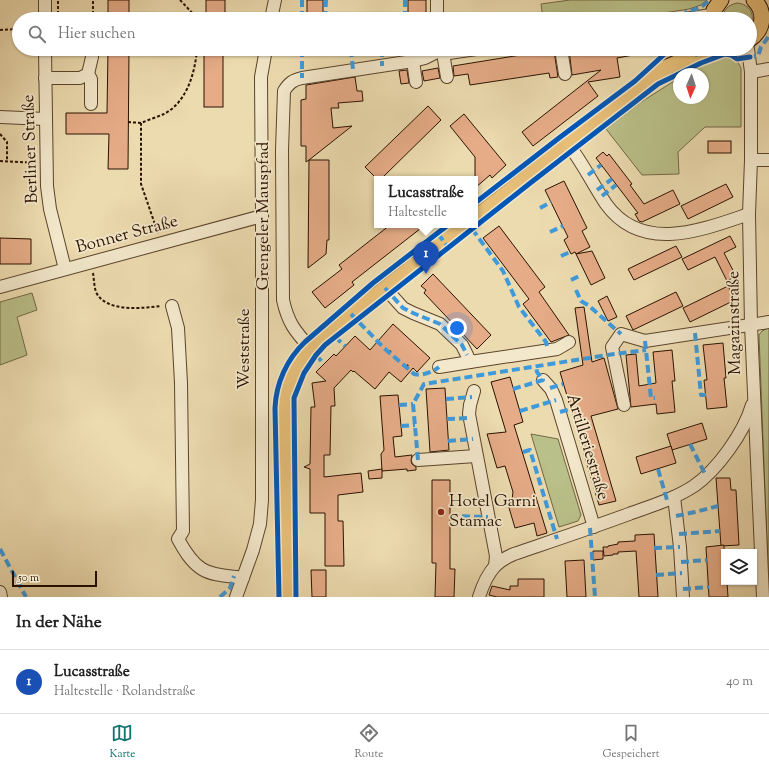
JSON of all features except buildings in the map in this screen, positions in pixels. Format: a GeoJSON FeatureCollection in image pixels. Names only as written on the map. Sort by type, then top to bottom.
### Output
{"type":"FeatureCollection","features":[{"type":"Feature","properties":{"kind":"main road"},"geometry":{"type":"LineString","coordinates":[[754,0],[765,15],[757,32]]}},
{"type":"Feature","properties":{"kind":"main road"},"geometry":{"type":"LineString","coordinates":[[478,216],[668,67],[677,56]]}},
{"type":"Feature","properties":{"kind":"main road"},"geometry":{"type":"LineString","coordinates":[[668,67],[692,56]]}},
{"type":"Feature","properties":{"kind":"main road"},"geometry":{"type":"LineString","coordinates":[[288,597],[284,414],[286,396],[296,369],[310,348],[462,228]]}},
{"type":"Feature","properties":{"kind":"street"},"geometry":{"type":"LineString","coordinates":[[45,0],[45,12]]}},
{"type":"Feature","properties":{"kind":"street"},"geometry":{"type":"LineString","coordinates":[[272,12],[275,0]]}},
{"type":"Feature","properties":{"kind":"street"},"geometry":{"type":"LineString","coordinates":[[437,0],[437,12]]}},
{"type":"Feature","properties":{"kind":"street","name":"Berliner Straße"},"geometry":{"type":"LineString","coordinates":[[45,56],[47,186],[50,209],[65,270]]}},
{"type":"Feature","properties":{"kind":"street"},"geometry":{"type":"LineString","coordinates":[[91,104],[91,80],[88,74],[92,56]]}},
{"type":"Feature","properties":{"kind":"street","name":"Weststraße"},"geometry":{"type":"LineString","coordinates":[[236,597],[253,550],[258,530],[262,500],[261,77],[265,56]]}},
{"type":"Feature","properties":{"kind":"street"},"geometry":{"type":"LineString","coordinates":[[416,82],[413,61],[429,56]]}},
{"type":"Feature","properties":{"kind":"street"},"geometry":{"type":"LineString","coordinates":[[441,56],[447,77]]}},
{"type":"Feature","properties":{"kind":"street"},"geometry":{"type":"LineString","coordinates":[[562,56],[565,74]]}},
{"type":"Feature","properties":{"kind":"street","name":"Magazinstraße"},"geometry":{"type":"LineString","coordinates":[[749,56],[751,72],[751,160],[749,214],[751,324],[763,597]]}},
{"type":"Feature","properties":{"kind":"street","name":"Grengeler Mauspfad"},"geometry":{"type":"LineString","coordinates":[[310,348],[294,330],[286,315],[283,300],[284,91],[288,84],[294,80],[413,61]]}},
{"type":"Feature","properties":{"kind":"street"},"geometry":{"type":"LineString","coordinates":[[751,72],[769,69]]}},
{"type":"Feature","properties":{"kind":"street"},"geometry":{"type":"LineString","coordinates":[[46,78],[80,78],[88,74]]}},
{"type":"Feature","properties":{"kind":"street"},"geometry":{"type":"LineString","coordinates":[[0,117],[46,119]]}},
{"type":"Feature","properties":{"kind":"street"},"geometry":{"type":"LineString","coordinates":[[568,144],[607,204],[617,217],[631,227],[657,234],[683,232],[713,226],[749,214]]}},
{"type":"Feature","properties":{"kind":"street"},"geometry":{"type":"LineString","coordinates":[[751,160],[769,160]]}},
{"type":"Feature","properties":{"kind":"street","name":"Bonner Straße"},"geometry":{"type":"LineString","coordinates":[[0,287],[262,216]]}},
{"type":"Feature","properties":{"kind":"street"},"geometry":{"type":"LineString","coordinates":[[385,288],[403,308],[440,324],[462,345],[469,359]]}},
{"type":"Feature","properties":{"kind":"street"},"geometry":{"type":"LineString","coordinates":[[172,306],[178,328],[182,399],[183,532],[178,539],[187,554],[202,569],[217,574],[243,578]]}},
{"type":"Feature","properties":{"kind":"street"},"geometry":{"type":"LineString","coordinates":[[624,405],[612,347],[621,334],[645,341],[769,322]]}},
{"type":"Feature","properties":{"kind":"street"},"geometry":{"type":"LineString","coordinates":[[439,367],[469,359],[557,349],[569,342]]}},
{"type":"Feature","properties":{"kind":"street","name":"Artilleriestraße"},"geometry":{"type":"LineString","coordinates":[[543,380],[551,389],[556,400],[594,527]]}},
{"type":"Feature","properties":{"kind":"street"},"geometry":{"type":"LineString","coordinates":[[474,391],[469,414],[496,556],[496,566]]}},
{"type":"Feature","properties":{"kind":"street","name":"Artilleriestraße"},"geometry":{"type":"LineString","coordinates":[[479,597],[481,590],[496,566],[504,559],[514,554],[594,527],[674,497],[694,486],[709,474],[730,448],[750,411],[754,398]]}},
{"type":"Feature","properties":{"kind":"street"},"geometry":{"type":"LineString","coordinates":[[418,460],[476,456]]}},
{"type":"Feature","properties":{"kind":"street"},"geometry":{"type":"LineString","coordinates":[[674,497],[684,597]]}},
{"type":"Feature","properties":{"kind":"street"},"geometry":{"type":"LineString","coordinates":[[0,592],[1,597]]}},
{"type":"Feature","properties":{"kind":"path"},"geometry":{"type":"LineString","coordinates":[[58,0],[58,12]]}},
{"type":"Feature","properties":{"kind":"path"},"geometry":{"type":"LineString","coordinates":[[93,0],[93,12]]}},
{"type":"Feature","properties":{"kind":"path"},"geometry":{"type":"LineString","coordinates":[[180,0],[191,12]]}},
{"type":"Feature","properties":{"kind":"path"},"geometry":{"type":"LineString","coordinates":[[0,30],[12,29]]}},
{"type":"Feature","properties":{"kind":"path"},"geometry":{"type":"LineString","coordinates":[[128,122],[140,123],[165,113],[176,104],[191,82],[196,56]]}},
{"type":"Feature","properties":{"kind":"path"},"geometry":{"type":"LineString","coordinates":[[140,123],[140,184],[162,244]]}},
{"type":"Feature","properties":{"kind":"path"},"geometry":{"type":"LineString","coordinates":[[0,134],[6,142],[7,161]]}},
{"type":"Feature","properties":{"kind":"path"},"geometry":{"type":"LineString","coordinates":[[0,162],[46,163]]}},
{"type":"Feature","properties":{"kind":"path"},"geometry":{"type":"LineString","coordinates":[[92,270],[96,292],[111,305],[129,308],[172,306]]}},
{"type":"Feature","properties":{"kind":"path"},"geometry":{"type":"LineString","coordinates":[[389,352],[392,349]]}},
{"type":"Feature","properties":{"kind":"path"},"geometry":{"type":"LineString","coordinates":[[406,367],[409,364]]}},
{"type":"Feature","properties":{"kind":"green space"},"geometry":{"type":"Polygon","coordinates":[[[570,0],[707,0],[701,5],[689,9],[670,12],[542,12],[541,4],[570,0]]]}},
{"type":"Feature","properties":{"kind":"green space"},"geometry":{"type":"Polygon","coordinates":[[[737,3],[745,5],[751,12],[725,12],[731,5],[737,3]]]}},
{"type":"Feature","properties":{"kind":"green space"},"geometry":{"type":"Polygon","coordinates":[[[724,57],[730,57],[738,63],[741,68],[741,127],[705,127],[678,152],[679,174],[642,175],[606,129],[641,102],[673,82],[673,104],[709,104],[709,68],[697,68],[724,57]]]}},
{"type":"Feature","properties":{"kind":"green space"},"geometry":{"type":"Polygon","coordinates":[[[32,293],[37,310],[17,317],[27,355],[0,365],[0,302],[32,293]]]}},
{"type":"Feature","properties":{"kind":"green space"},"geometry":{"type":"Polygon","coordinates":[[[769,327],[769,597],[759,335],[762,331],[769,327]]]}},
{"type":"Feature","properties":{"kind":"green space"},"geometry":{"type":"Polygon","coordinates":[[[531,434],[558,439],[581,515],[578,521],[559,527],[531,434]]]}},
{"type":"Feature","properties":{"kind":"marked path"},"geometry":{"type":"LineString","coordinates":[[302,0],[302,12]]}},
{"type":"Feature","properties":{"kind":"marked path"},"geometry":{"type":"LineString","coordinates":[[325,12],[326,0]]}},
{"type":"Feature","properties":{"kind":"marked path"},"geometry":{"type":"LineString","coordinates":[[405,0],[405,12]]}},
{"type":"Feature","properties":{"kind":"marked path"},"geometry":{"type":"LineString","coordinates":[[686,12],[700,8],[710,0]]}},
{"type":"Feature","properties":{"kind":"marked path"},"geometry":{"type":"LineString","coordinates":[[748,57],[758,56],[761,47],[769,36]]}},
{"type":"Feature","properties":{"kind":"marked path"},"geometry":{"type":"LineString","coordinates":[[302,56],[302,78]]}},
{"type":"Feature","properties":{"kind":"marked path"},"geometry":{"type":"LineString","coordinates":[[352,56],[353,70]]}},
{"type":"Feature","properties":{"kind":"marked path"},"geometry":{"type":"LineString","coordinates":[[382,56],[382,66]]}},
{"type":"Feature","properties":{"kind":"marked path"},"geometry":{"type":"LineString","coordinates":[[698,56],[701,63]]}},
{"type":"Feature","properties":{"kind":"marked path"},"geometry":{"type":"LineString","coordinates":[[588,175],[601,165]]}},
{"type":"Feature","properties":{"kind":"marked path"},"geometry":{"type":"LineString","coordinates":[[597,190],[612,179]]}},
{"type":"Feature","properties":{"kind":"marked path"},"geometry":{"type":"LineString","coordinates":[[602,196],[616,185]]}},
{"type":"Feature","properties":{"kind":"marked path"},"geometry":{"type":"LineString","coordinates":[[540,208],[551,202]]}},
{"type":"Feature","properties":{"kind":"marked path"},"geometry":{"type":"LineString","coordinates":[[550,232],[563,226]]}},
{"type":"Feature","properties":{"kind":"marked path"},"geometry":{"type":"LineString","coordinates":[[472,229],[503,271],[519,307],[546,342],[548,350]]}},
{"type":"Feature","properties":{"kind":"marked path"},"geometry":{"type":"LineString","coordinates":[[438,234],[448,247]]}},
{"type":"Feature","properties":{"kind":"marked path"},"geometry":{"type":"LineString","coordinates":[[561,256],[570,252]]}},
{"type":"Feature","properties":{"kind":"marked path"},"geometry":{"type":"LineString","coordinates":[[571,280],[581,275]]}},
{"type":"Feature","properties":{"kind":"marked path"},"geometry":{"type":"LineString","coordinates":[[385,288],[403,308],[440,324],[462,345],[467,355]]}},
{"type":"Feature","properties":{"kind":"marked path"},"geometry":{"type":"LineString","coordinates":[[576,290],[581,301],[588,305],[621,334]]}},
{"type":"Feature","properties":{"kind":"marked path"},"geometry":{"type":"LineString","coordinates":[[351,314],[384,348],[414,374],[427,373],[439,367]]}},
{"type":"Feature","properties":{"kind":"marked path"},"geometry":{"type":"LineString","coordinates":[[695,333],[701,395],[706,395]]}},
{"type":"Feature","properties":{"kind":"marked path"},"geometry":{"type":"LineString","coordinates":[[335,337],[345,346]]}},
{"type":"Feature","properties":{"kind":"marked path"},"geometry":{"type":"LineString","coordinates":[[645,341],[651,398],[655,398]]}},
{"type":"Feature","properties":{"kind":"marked path"},"geometry":{"type":"LineString","coordinates":[[418,460],[413,404],[424,384],[646,350]]}},
{"type":"Feature","properties":{"kind":"marked path"},"geometry":{"type":"LineString","coordinates":[[316,355],[324,364]]}},
{"type":"Feature","properties":{"kind":"marked path"},"geometry":{"type":"LineString","coordinates":[[513,389],[543,380],[537,372],[536,366]]}},
{"type":"Feature","properties":{"kind":"marked path"},"geometry":{"type":"LineString","coordinates":[[550,388],[563,384]]}},
{"type":"Feature","properties":{"kind":"marked path"},"geometry":{"type":"LineString","coordinates":[[446,399],[472,397]]}},
{"type":"Feature","properties":{"kind":"marked path"},"geometry":{"type":"LineString","coordinates":[[520,411],[556,400]]}},
{"type":"Feature","properties":{"kind":"marked path"},"geometry":{"type":"LineString","coordinates":[[399,405],[413,404]]}},
{"type":"Feature","properties":{"kind":"marked path"},"geometry":{"type":"LineString","coordinates":[[560,412],[571,409]]}},
{"type":"Feature","properties":{"kind":"marked path"},"geometry":{"type":"LineString","coordinates":[[447,419],[469,418]]}},
{"type":"Feature","properties":{"kind":"marked path"},"geometry":{"type":"LineString","coordinates":[[401,426],[415,425]]}},
{"type":"Feature","properties":{"kind":"marked path"},"geometry":{"type":"LineString","coordinates":[[448,441],[473,439]]}},
{"type":"Feature","properties":{"kind":"marked path"},"geometry":{"type":"LineString","coordinates":[[690,444],[706,476]]}},
{"type":"Feature","properties":{"kind":"marked path"},"geometry":{"type":"LineString","coordinates":[[523,452],[530,450],[557,539]]}},
{"type":"Feature","properties":{"kind":"marked path"},"geometry":{"type":"LineString","coordinates":[[658,469],[667,500]]}},
{"type":"Feature","properties":{"kind":"marked path"},"geometry":{"type":"LineString","coordinates":[[676,516],[718,506]]}},
{"type":"Feature","properties":{"kind":"marked path"},"geometry":{"type":"LineString","coordinates":[[450,516],[488,517]]}},
{"type":"Feature","properties":{"kind":"marked path"},"geometry":{"type":"LineString","coordinates":[[590,528],[595,597]]}},
{"type":"Feature","properties":{"kind":"marked path"},"geometry":{"type":"LineString","coordinates":[[679,534],[720,531]]}},
{"type":"Feature","properties":{"kind":"marked path"},"geometry":{"type":"LineString","coordinates":[[654,548],[680,547]]}},
{"type":"Feature","properties":{"kind":"marked path"},"geometry":{"type":"LineString","coordinates":[[0,549],[26,597]]}},
{"type":"Feature","properties":{"kind":"marked path"},"geometry":{"type":"LineString","coordinates":[[681,562],[707,560]]}},
{"type":"Feature","properties":{"kind":"marked path"},"geometry":{"type":"LineString","coordinates":[[656,575],[682,573]]}},
{"type":"Feature","properties":{"kind":"marked path"},"geometry":{"type":"LineString","coordinates":[[220,597],[230,588],[234,576]]}},
{"type":"Feature","properties":{"kind":"marked path"},"geometry":{"type":"LineString","coordinates":[[683,589],[709,587]]}},
{"type":"Feature","properties":{"kind":"cycle path"},"geometry":{"type":"LineString","coordinates":[[478,201],[635,81],[662,56]]}},
{"type":"Feature","properties":{"kind":"cycle path"},"geometry":{"type":"LineString","coordinates":[[478,224],[658,84],[701,63],[720,56]]}},
{"type":"Feature","properties":{"kind":"cycle path"},"geometry":{"type":"LineString","coordinates":[[732,56],[737,59],[750,57]]}},
{"type":"Feature","properties":{"kind":"cycle path"},"geometry":{"type":"LineString","coordinates":[[279,597],[275,408],[280,381],[284,372],[293,356],[305,342],[373,283],[444,228]]}},
{"type":"Feature","properties":{"kind":"cycle path"},"geometry":{"type":"LineString","coordinates":[[296,597],[294,398],[304,373],[325,345],[473,228]]}},
{"type":"Feature","properties":{"kind":"place","name":"Lucasstraße"},"geometry":{"type":"Point","coordinates":[426,274]}},
{"type":"Feature","properties":{"kind":"place","name":"Hotel Garni Stamac"},"geometry":{"type":"Point","coordinates":[441,512]}}]}
